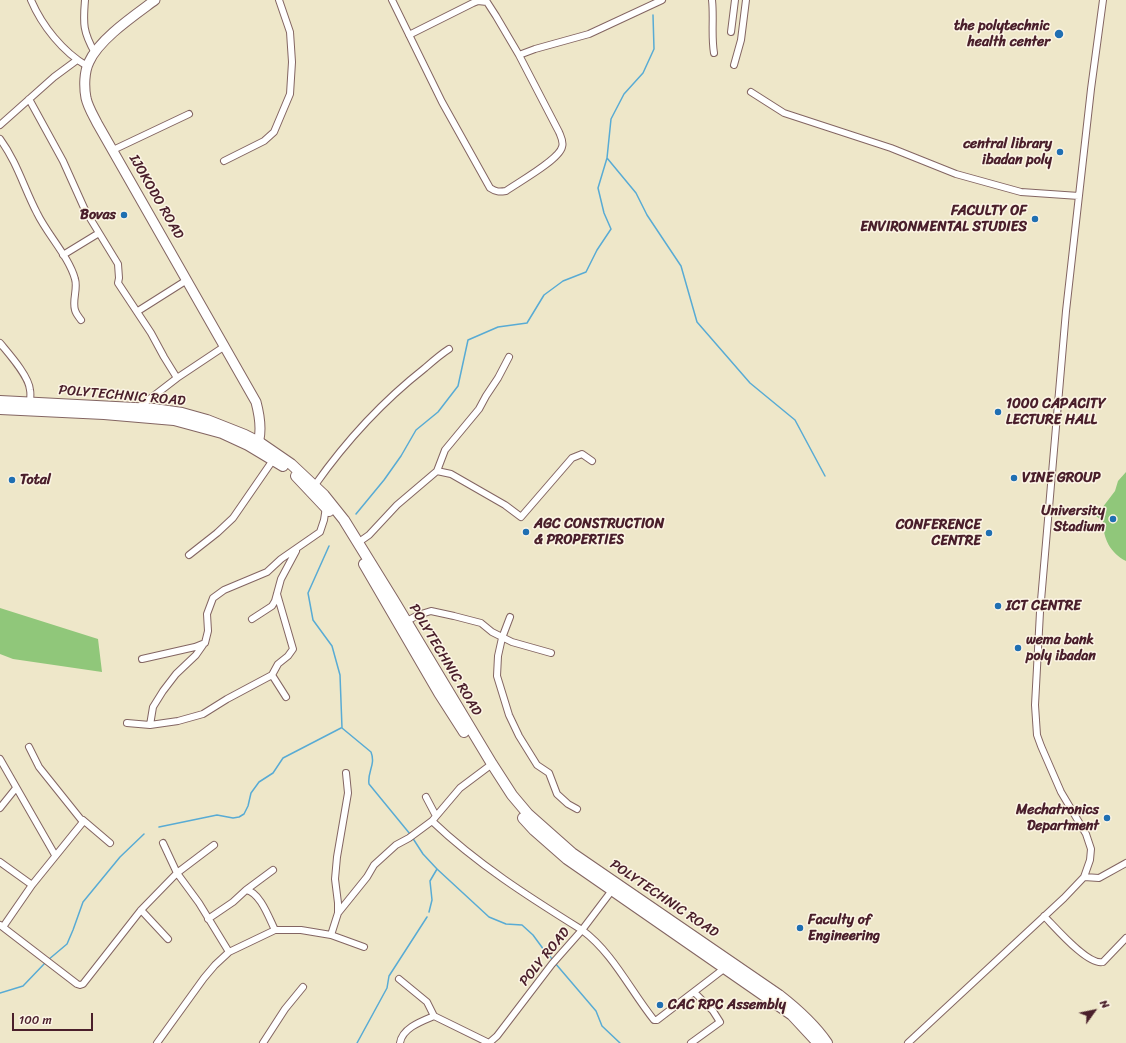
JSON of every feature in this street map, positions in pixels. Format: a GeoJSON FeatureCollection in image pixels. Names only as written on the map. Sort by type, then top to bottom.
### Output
{"type":"FeatureCollection","features":[{"type":"Feature","properties":{"kind":"main road","name":"IJOKODO ROAD"},"geometry":{"type":"LineString","coordinates":[[156,0],[108,38],[96,50],[87,66],[86,98],[97,123],[256,402],[260,417],[260,424],[253,444]]}},
{"type":"Feature","properties":{"kind":"main road","name":"POLYTECHNIC ROAD"},"geometry":{"type":"LineString","coordinates":[[0,401],[171,411],[207,420],[291,464],[315,485],[344,520],[359,542],[407,621],[506,797],[534,830],[567,859],[615,886],[705,949],[788,1002],[811,1023],[818,1041]]}},
{"type":"Feature","properties":{"kind":"main road","name":"POLYTECHNIC ROAD"},"geometry":{"type":"LineString","coordinates":[[0,409],[112,414],[174,420],[212,429],[253,444],[296,476],[341,525],[439,693],[489,766]]}},
{"type":"Feature","properties":{"kind":"main road","name":"POLYTECHNIC ROAD"},"geometry":{"type":"LineString","coordinates":[[705,949],[725,968],[792,1016],[818,1041]]}},
{"type":"Feature","properties":{"kind":"street"},"geometry":{"type":"LineString","coordinates":[[31,0],[49,30],[77,60],[87,66]]}},
{"type":"Feature","properties":{"kind":"street"},"geometry":{"type":"LineString","coordinates":[[85,0],[83,19],[84,31],[95,53]]}},
{"type":"Feature","properties":{"kind":"street"},"geometry":{"type":"LineString","coordinates":[[224,161],[264,141],[274,132],[290,94],[292,62],[290,32],[279,0]]}},
{"type":"Feature","properties":{"kind":"street"},"geometry":{"type":"LineString","coordinates":[[392,0],[409,35],[446,108],[490,188],[495,192],[506,191],[547,164],[560,153],[563,140],[519,55],[487,2],[478,1],[473,3],[409,35]]}},
{"type":"Feature","properties":{"kind":"street"},"geometry":{"type":"LineString","coordinates":[[519,55],[589,34],[662,0]]}},
{"type":"Feature","properties":{"kind":"street"},"geometry":{"type":"LineString","coordinates":[[712,0],[712,38],[714,53]]}},
{"type":"Feature","properties":{"kind":"street"},"geometry":{"type":"LineString","coordinates":[[731,32],[735,0]]}},
{"type":"Feature","properties":{"kind":"street"},"geometry":{"type":"LineString","coordinates":[[734,65],[740,40],[746,0]]}},
{"type":"Feature","properties":{"kind":"street"},"geometry":{"type":"LineString","coordinates":[[908,1043],[1064,898],[1084,877],[1090,860],[1091,849],[1086,834],[1061,792],[1037,735],[1035,704],[1040,612],[1066,311],[1091,89],[1103,0]]}},
{"type":"Feature","properties":{"kind":"street"},"geometry":{"type":"LineString","coordinates":[[0,125],[77,60]]}},
{"type":"Feature","properties":{"kind":"street"},"geometry":{"type":"LineString","coordinates":[[751,92],[784,113],[891,148],[956,174],[1021,192],[1079,196]]}},
{"type":"Feature","properties":{"kind":"street"},"geometry":{"type":"LineString","coordinates":[[29,99],[63,161],[85,210],[118,264],[118,283],[138,311],[164,357],[178,378]]}},
{"type":"Feature","properties":{"kind":"street"},"geometry":{"type":"LineString","coordinates":[[113,150],[189,114]]}},
{"type":"Feature","properties":{"kind":"street"},"geometry":{"type":"LineString","coordinates":[[0,139],[8,150],[18,169],[36,212],[63,255],[75,279],[76,285],[74,305],[75,311],[81,320]]}},
{"type":"Feature","properties":{"kind":"street"},"geometry":{"type":"LineString","coordinates":[[63,255],[99,233]]}},
{"type":"Feature","properties":{"kind":"street"},"geometry":{"type":"LineString","coordinates":[[138,311],[187,280]]}},
{"type":"Feature","properties":{"kind":"street"},"geometry":{"type":"LineString","coordinates":[[0,343],[15,361],[28,384],[30,390],[30,403]]}},
{"type":"Feature","properties":{"kind":"street"},"geometry":{"type":"LineString","coordinates":[[136,409],[225,346]]}},
{"type":"Feature","properties":{"kind":"street"},"geometry":{"type":"LineString","coordinates":[[315,485],[328,466],[358,430],[405,384],[449,348]]}},
{"type":"Feature","properties":{"kind":"street"},"geometry":{"type":"LineString","coordinates":[[359,542],[369,535],[396,505],[437,471],[445,450],[479,409],[509,357]]}},
{"type":"Feature","properties":{"kind":"street"},"geometry":{"type":"LineString","coordinates":[[437,471],[451,474],[505,505],[522,517],[572,458],[582,454],[592,461]]}},
{"type":"Feature","properties":{"kind":"street"},"geometry":{"type":"LineString","coordinates":[[189,555],[233,518],[273,460]]}},
{"type":"Feature","properties":{"kind":"street"},"geometry":{"type":"LineString","coordinates":[[150,725],[153,707],[163,691],[176,674],[205,643],[208,631],[208,614],[213,598],[224,590],[266,572],[281,559],[320,532],[326,507]]}},
{"type":"Feature","properties":{"kind":"street"},"geometry":{"type":"LineString","coordinates":[[252,619],[272,606],[278,594],[281,579],[298,548]]}},
{"type":"Feature","properties":{"kind":"street"},"geometry":{"type":"LineString","coordinates":[[127,723],[150,725],[178,721],[203,714],[227,699],[272,675],[278,664],[288,656],[293,649],[278,594]]}},
{"type":"Feature","properties":{"kind":"street"},"geometry":{"type":"LineString","coordinates":[[407,621],[418,615],[431,611],[481,623],[502,638],[551,653]]}},
{"type":"Feature","properties":{"kind":"street"},"geometry":{"type":"LineString","coordinates":[[510,617],[502,638],[498,656],[497,676],[509,715],[519,736],[537,765],[549,773],[557,794],[568,804],[577,809]]}},
{"type":"Feature","properties":{"kind":"street"},"geometry":{"type":"LineString","coordinates":[[142,659],[195,647],[205,643]]}},
{"type":"Feature","properties":{"kind":"street"},"geometry":{"type":"LineString","coordinates":[[272,675],[286,697]]}},
{"type":"Feature","properties":{"kind":"street"},"geometry":{"type":"LineString","coordinates":[[28,747],[46,776],[83,820],[110,843]]}},
{"type":"Feature","properties":{"kind":"street"},"geometry":{"type":"LineString","coordinates":[[0,759],[55,855]]}},
{"type":"Feature","properties":{"kind":"street"},"geometry":{"type":"LineString","coordinates":[[338,913],[367,877],[374,865],[396,845],[409,838],[434,818],[460,788],[489,766]]}},
{"type":"Feature","properties":{"kind":"street"},"geometry":{"type":"LineString","coordinates":[[331,935],[338,913],[335,879],[336,857],[348,793],[346,773]]}},
{"type":"Feature","properties":{"kind":"street"},"geometry":{"type":"LineString","coordinates":[[0,808],[16,788]]}},
{"type":"Feature","properties":{"kind":"street"},"geometry":{"type":"LineString","coordinates":[[426,797],[434,818],[472,856],[594,939],[655,1021],[725,968]]}},
{"type":"Feature","properties":{"kind":"street"},"geometry":{"type":"LineString","coordinates":[[83,820],[83,822],[55,855],[2,926],[41,958],[80,985],[83,984],[141,910],[177,873],[214,845]]}},
{"type":"Feature","properties":{"kind":"street"},"geometry":{"type":"LineString","coordinates":[[163,843],[177,873],[229,952]]}},
{"type":"Feature","properties":{"kind":"street"},"geometry":{"type":"LineString","coordinates":[[0,862],[32,885]]}},
{"type":"Feature","properties":{"kind":"street"},"geometry":{"type":"LineString","coordinates":[[1084,877],[1099,878],[1126,863]]}},
{"type":"Feature","properties":{"kind":"street"},"geometry":{"type":"LineString","coordinates":[[208,919],[233,902],[246,890],[273,870]]}},
{"type":"Feature","properties":{"kind":"street","name":"POLY ROAD"},"geometry":{"type":"LineString","coordinates":[[489,1043],[498,1036],[552,964],[582,930],[615,886]]}},
{"type":"Feature","properties":{"kind":"street"},"geometry":{"type":"LineString","coordinates":[[246,890],[251,891],[258,898],[275,930]]}},
{"type":"Feature","properties":{"kind":"street"},"geometry":{"type":"LineString","coordinates":[[141,910],[168,940]]}},
{"type":"Feature","properties":{"kind":"street"},"geometry":{"type":"LineString","coordinates":[[1044,916],[1079,951],[1098,964],[1103,962],[1126,938]]}},
{"type":"Feature","properties":{"kind":"street"},"geometry":{"type":"LineString","coordinates":[[158,1043],[204,978],[229,952],[275,930],[300,930],[331,935],[364,947]]}},
{"type":"Feature","properties":{"kind":"street"},"geometry":{"type":"LineString","coordinates":[[399,979],[427,1002],[434,1016],[489,1043]]}},
{"type":"Feature","properties":{"kind":"street"},"geometry":{"type":"LineString","coordinates":[[263,1043],[285,1009],[303,987]]}},
{"type":"Feature","properties":{"kind":"street"},"geometry":{"type":"LineString","coordinates":[[691,1043],[720,1022],[713,1011],[694,992]]}},
{"type":"Feature","properties":{"kind":"street"},"geometry":{"type":"LineString","coordinates":[[400,1043],[401,1037],[411,1027],[434,1016]]}},
{"type":"Feature","properties":{"kind":"green space","name":"University Stadium"},"geometry":{"type":"Polygon","coordinates":[[[1126,472],[1126,561],[1120,558],[1108,544],[1104,533],[1103,521],[1096,516],[1115,491],[1118,481],[1126,472]]]}},
{"type":"Feature","properties":{"kind":"green space"},"geometry":{"type":"Polygon","coordinates":[[[0,608],[98,639],[102,672],[13,659],[0,654],[0,608]]]}},
{"type":"Feature","properties":{"kind":"waterway"},"geometry":{"type":"LineString","coordinates":[[356,514],[384,480],[401,456],[416,430],[438,412],[458,386],[468,340],[498,327],[527,323],[544,295],[563,281],[586,272],[597,250],[611,229],[604,213],[598,188],[607,158],[611,119],[624,94],[643,73],[654,49],[653,15]]}},
{"type":"Feature","properties":{"kind":"waterway"},"geometry":{"type":"LineString","coordinates":[[607,158],[636,193],[647,215],[681,266],[697,322],[750,383],[795,420],[825,476]]}},
{"type":"Feature","properties":{"kind":"waterway"},"geometry":{"type":"LineString","coordinates":[[329,546],[308,593],[313,620],[332,646],[340,675],[342,728],[371,752],[373,761],[369,776],[369,784],[410,834]]}},
{"type":"Feature","properties":{"kind":"waterway"},"geometry":{"type":"LineString","coordinates":[[159,827],[217,815],[233,818],[239,817],[244,814],[248,806],[251,793],[259,782],[273,773],[283,758],[341,728]]}},
{"type":"Feature","properties":{"kind":"waterway"},"geometry":{"type":"LineString","coordinates":[[48,960],[67,944],[83,902],[120,857],[144,834]]}},
{"type":"Feature","properties":{"kind":"waterway"},"geometry":{"type":"LineString","coordinates":[[412,837],[423,854],[437,869],[489,917],[506,924],[522,925],[533,935],[553,960]]}},
{"type":"Feature","properties":{"kind":"waterway"},"geometry":{"type":"LineString","coordinates":[[429,912],[432,900],[430,881],[437,869]]}},
{"type":"Feature","properties":{"kind":"waterway"},"geometry":{"type":"LineString","coordinates":[[357,1043],[387,988],[389,976],[427,917]]}},
{"type":"Feature","properties":{"kind":"waterway"},"geometry":{"type":"LineString","coordinates":[[0,993],[23,986],[45,963]]}},
{"type":"Feature","properties":{"kind":"waterway"},"geometry":{"type":"LineString","coordinates":[[555,963],[596,1011],[602,1026],[620,1043]]}},
{"type":"Feature","properties":{"kind":"place","name":"the polytechnic health center"},"geometry":{"type":"Point","coordinates":[1059,34]}},
{"type":"Feature","properties":{"kind":"place","name":"central library ibadan poly"},"geometry":{"type":"Point","coordinates":[1060,152]}},
{"type":"Feature","properties":{"kind":"place","name":"Bovas"},"geometry":{"type":"Point","coordinates":[124,215]}},
{"type":"Feature","properties":{"kind":"place","name":"FACULTY OF ENVIRONMENTAL STUDIES"},"geometry":{"type":"Point","coordinates":[1035,219]}},
{"type":"Feature","properties":{"kind":"place","name":"1000 CAPACITY LECTURE HALL"},"geometry":{"type":"Point","coordinates":[998,412]}},
{"type":"Feature","properties":{"kind":"place","name":"VINE GROUP"},"geometry":{"type":"Point","coordinates":[1014,478]}},
{"type":"Feature","properties":{"kind":"place","name":"Total"},"geometry":{"type":"Point","coordinates":[12,480]}},
{"type":"Feature","properties":{"kind":"place","name":"University Stadium"},"geometry":{"type":"Point","coordinates":[1113,519]}},
{"type":"Feature","properties":{"kind":"place","name":"AGC CONSTRUCTION & PROPERTIES"},"geometry":{"type":"Point","coordinates":[526,532]}},
{"type":"Feature","properties":{"kind":"place","name":"CONFERENCE CENTRE"},"geometry":{"type":"Point","coordinates":[989,533]}},
{"type":"Feature","properties":{"kind":"place","name":"ICT CENTRE"},"geometry":{"type":"Point","coordinates":[998,606]}},
{"type":"Feature","properties":{"kind":"place","name":"wema bank poly ibadan"},"geometry":{"type":"Point","coordinates":[1018,648]}},
{"type":"Feature","properties":{"kind":"place","name":"Mechatronics Department"},"geometry":{"type":"Point","coordinates":[1107,818]}},
{"type":"Feature","properties":{"kind":"place","name":"Faculty of Engineering"},"geometry":{"type":"Point","coordinates":[800,928]}},
{"type":"Feature","properties":{"kind":"place","name":"CAC RPC Assembly"},"geometry":{"type":"Point","coordinates":[660,1005]}}]}
